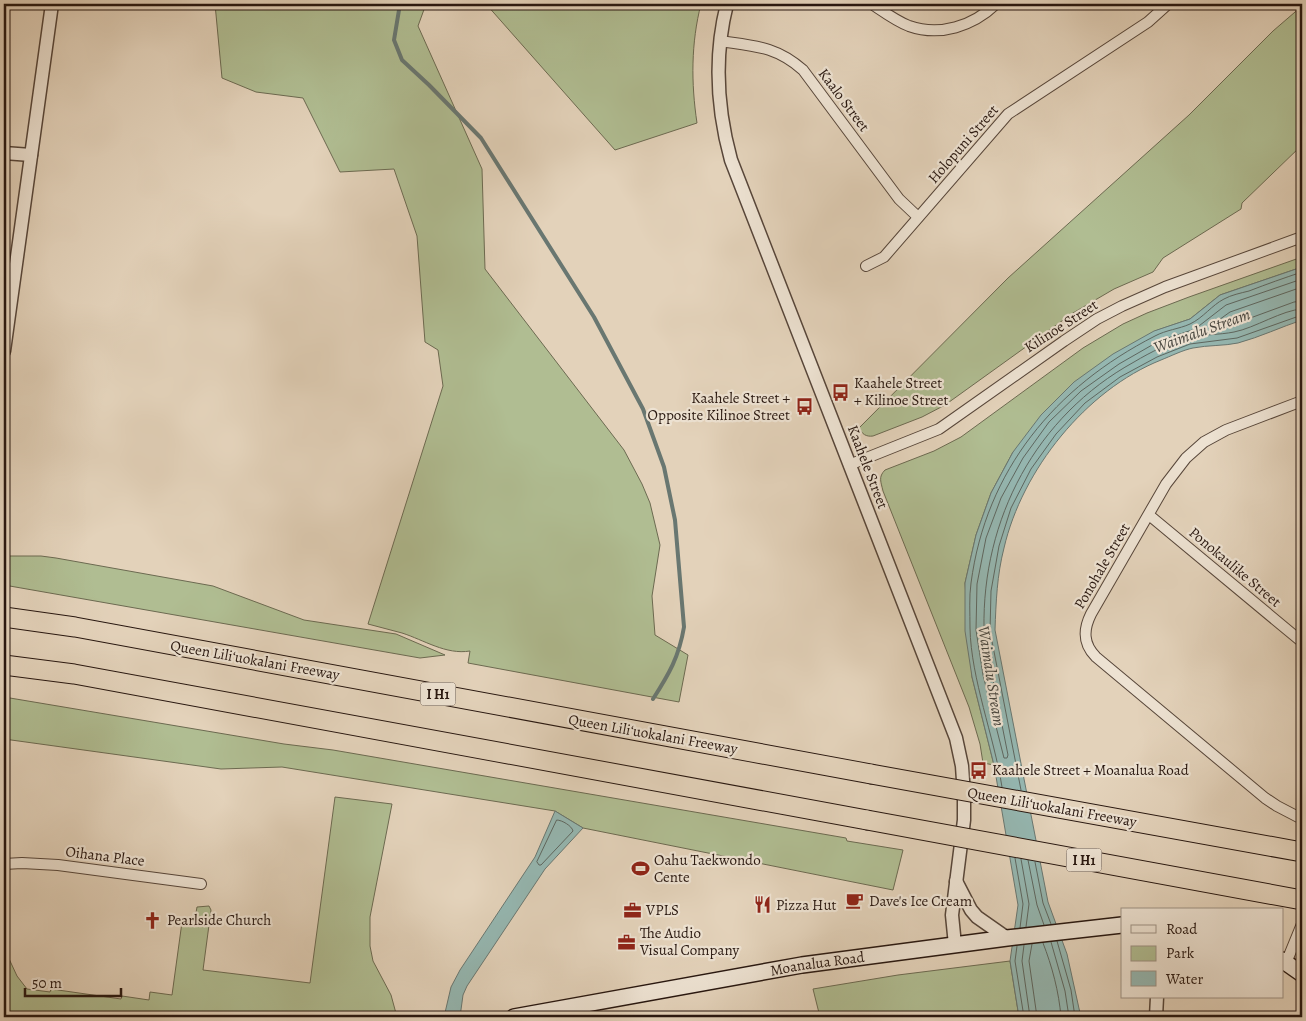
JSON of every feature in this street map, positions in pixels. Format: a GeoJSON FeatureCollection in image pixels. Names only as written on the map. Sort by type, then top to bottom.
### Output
{"type":"FeatureCollection","features":[{"type":"Feature","properties":{"kind":"highway","name":"Queen Liliʻuokalani Freeway"},"geometry":{"type":"LineString","coordinates":[[4,617],[75,627],[1302,852]]}},
{"type":"Feature","properties":{"kind":"highway","name":"I H1"},"geometry":{"type":"LineString","coordinates":[[4,665],[94,678],[1302,900]]}},
{"type":"Feature","properties":{"kind":"main road","name":"Moanalua Road"},"geometry":{"type":"LineString","coordinates":[[514,1017],[802,965],[1121,925]]}},
{"type":"Feature","properties":{"kind":"main road"},"geometry":{"type":"LineString","coordinates":[[1284,962],[1302,974]]}},
{"type":"Feature","properties":{"kind":"street"},"geometry":{"type":"LineString","coordinates":[[4,351],[52,4]]}},
{"type":"Feature","properties":{"kind":"street","name":"Kaahele Street"},"geometry":{"type":"LineString","coordinates":[[727,4],[720,41],[719,91],[724,133],[731,160],[956,738],[964,795],[964,820],[951,921],[956,945]]}},
{"type":"Feature","properties":{"kind":"street"},"geometry":{"type":"LineString","coordinates":[[872,4],[909,26],[930,30],[956,28],[968,24],[979,18],[996,4]]}},
{"type":"Feature","properties":{"kind":"street","name":"Holopuni Street"},"geometry":{"type":"LineString","coordinates":[[866,266],[884,257],[1008,114],[1148,22],[1168,4]]}},
{"type":"Feature","properties":{"kind":"street","name":"Kaalo Street"},"geometry":{"type":"LineString","coordinates":[[720,41],[766,48],[778,52],[803,70],[899,199],[918,217]]}},
{"type":"Feature","properties":{"kind":"street"},"geometry":{"type":"LineString","coordinates":[[4,153],[31,155]]}},
{"type":"Feature","properties":{"kind":"street","name":"Kilinoe Street"},"geometry":{"type":"LineString","coordinates":[[850,465],[939,429],[1056,346],[1097,319],[1122,306],[1165,287],[1302,237]]}},
{"type":"Feature","properties":{"kind":"street","name":"Ponohale Street"},"geometry":{"type":"LineString","coordinates":[[1302,401],[1240,423],[1204,442],[1186,458],[1172,475],[1088,620],[1085,632],[1088,648],[1096,657],[1265,798],[1302,818]]}},
{"type":"Feature","properties":{"kind":"street","name":"Ponokaulike Street"},"geometry":{"type":"LineString","coordinates":[[1149,515],[1302,642]]}},
{"type":"Feature","properties":{"kind":"street","name":"Oihana Place"},"geometry":{"type":"LineString","coordinates":[[4,864],[58,865],[201,884]]}},
{"type":"Feature","properties":{"kind":"street"},"geometry":{"type":"LineString","coordinates":[[956,880],[971,910],[977,917],[1007,938]]}},
{"type":"Feature","properties":{"kind":"street"},"geometry":{"type":"LineString","coordinates":[[1284,962],[1302,924]]}},
{"type":"Feature","properties":{"kind":"street"},"geometry":{"type":"LineString","coordinates":[[1156,1017],[1157,998]]}},
{"type":"Feature","properties":{"kind":"green space"},"geometry":{"type":"Polygon","coordinates":[[[215,4],[426,4],[418,26],[482,169],[485,269],[624,450],[650,503],[660,545],[652,596],[655,635],[688,655],[679,702],[468,663],[470,651],[461,652],[444,649],[402,633],[368,624],[443,386],[438,350],[425,342],[417,236],[394,169],[340,172],[303,98],[256,92],[222,78],[215,4]]]}},
{"type":"Feature","properties":{"kind":"green space"},"geometry":{"type":"Polygon","coordinates":[[[486,4],[701,4],[695,33],[693,63],[697,123],[615,150],[486,4]]]}},
{"type":"Feature","properties":{"kind":"green space"},"geometry":{"type":"Polygon","coordinates":[[[1302,6],[1302,145],[1242,203],[1241,209],[1163,258],[1153,272],[1114,289],[1073,313],[945,405],[922,417],[873,436],[863,433],[859,428],[1008,278],[1189,115],[1273,31],[1302,6]]]}},
{"type":"Feature","properties":{"kind":"green space"},"geometry":{"type":"Polygon","coordinates":[[[1302,257],[1302,267],[1220,295],[1190,319],[1155,331],[1013,452],[991,493],[976,535],[965,583],[972,677],[994,765],[983,763],[980,744],[969,707],[883,491],[881,475],[885,470],[934,451],[961,437],[1083,348],[1123,324],[1189,297],[1302,257]]]}},
{"type":"Feature","properties":{"kind":"green space"},"geometry":{"type":"Polygon","coordinates":[[[4,556],[56,558],[213,586],[304,620],[396,634],[445,655],[420,658],[4,585],[4,556]]]}},
{"type":"Feature","properties":{"kind":"green space"},"geometry":{"type":"Polygon","coordinates":[[[4,697],[284,744],[333,750],[846,838],[847,841],[903,850],[893,890],[583,828],[555,811],[282,767],[221,769],[4,739],[4,697]]]}},
{"type":"Feature","properties":{"kind":"green space"},"geometry":{"type":"Polygon","coordinates":[[[335,797],[392,804],[370,917],[370,946],[373,961],[391,995],[397,1017],[4,1017],[4,948],[17,976],[27,989],[50,992],[51,989],[121,999],[122,996],[149,1000],[150,992],[172,995],[182,922],[194,924],[197,907],[209,906],[211,910],[203,970],[310,983],[335,797]]]}},
{"type":"Feature","properties":{"kind":"green space"},"geometry":{"type":"Polygon","coordinates":[[[1010,961],[1019,1017],[820,1017],[813,989],[898,975],[1010,961]]]}},
{"type":"Feature","properties":{"kind":"water","name":"Waimalu Stream"},"geometry":{"type":"Polygon","coordinates":[[[1302,267],[1302,320],[1238,343],[1189,349],[1133,373],[1107,391],[1083,412],[1061,436],[1042,462],[1026,490],[1013,519],[1000,568],[995,630],[1048,902],[1067,954],[1080,1013],[1080,1017],[1019,1017],[1010,961],[1018,905],[994,765],[972,677],[965,631],[965,583],[976,535],[991,493],[1013,452],[1041,415],[1074,382],[1113,354],[1154,331],[1190,319],[1220,295],[1302,267]]]}},
{"type":"Feature","properties":{"kind":"water"},"geometry":{"type":"Polygon","coordinates":[[[555,811],[583,828],[545,869],[467,986],[463,995],[460,1017],[444,1017],[451,987],[460,970],[535,857],[555,811]]]}},
{"type":"Feature","properties":{"kind":"waterway"},"geometry":{"type":"LineString","coordinates":[[400,4],[394,40],[402,60],[481,138],[594,317],[643,409],[664,467],[675,520],[684,627],[673,665],[653,699]]}},
{"type":"Feature","properties":{"kind":"place","name":"Kaahele Street + Kilinoe Street"},"geometry":{"type":"Point","coordinates":[840,392]}},
{"type":"Feature","properties":{"kind":"place","name":"Kaahele Street + Opposite Kilinoe Street"},"geometry":{"type":"Point","coordinates":[804,407]}},
{"type":"Feature","properties":{"kind":"place","name":"Kaahele Street + Moanalua Road"},"geometry":{"type":"Point","coordinates":[978,770]}},
{"type":"Feature","properties":{"kind":"place","name":"Oahu Taekwondo Cente"},"geometry":{"type":"Point","coordinates":[640,869]}},
{"type":"Feature","properties":{"kind":"place","name":"Dave's Ice Cream"},"geometry":{"type":"Point","coordinates":[855,901]}},
{"type":"Feature","properties":{"kind":"place","name":"Pizza Hut"},"geometry":{"type":"Point","coordinates":[762,905]}},
{"type":"Feature","properties":{"kind":"place","name":"VPLS"},"geometry":{"type":"Point","coordinates":[632,910]}},
{"type":"Feature","properties":{"kind":"place","name":"Pearlside Church"},"geometry":{"type":"Point","coordinates":[153,920]}},
{"type":"Feature","properties":{"kind":"place","name":"The Audio Visual Company"},"geometry":{"type":"Point","coordinates":[626,942]}}]}
